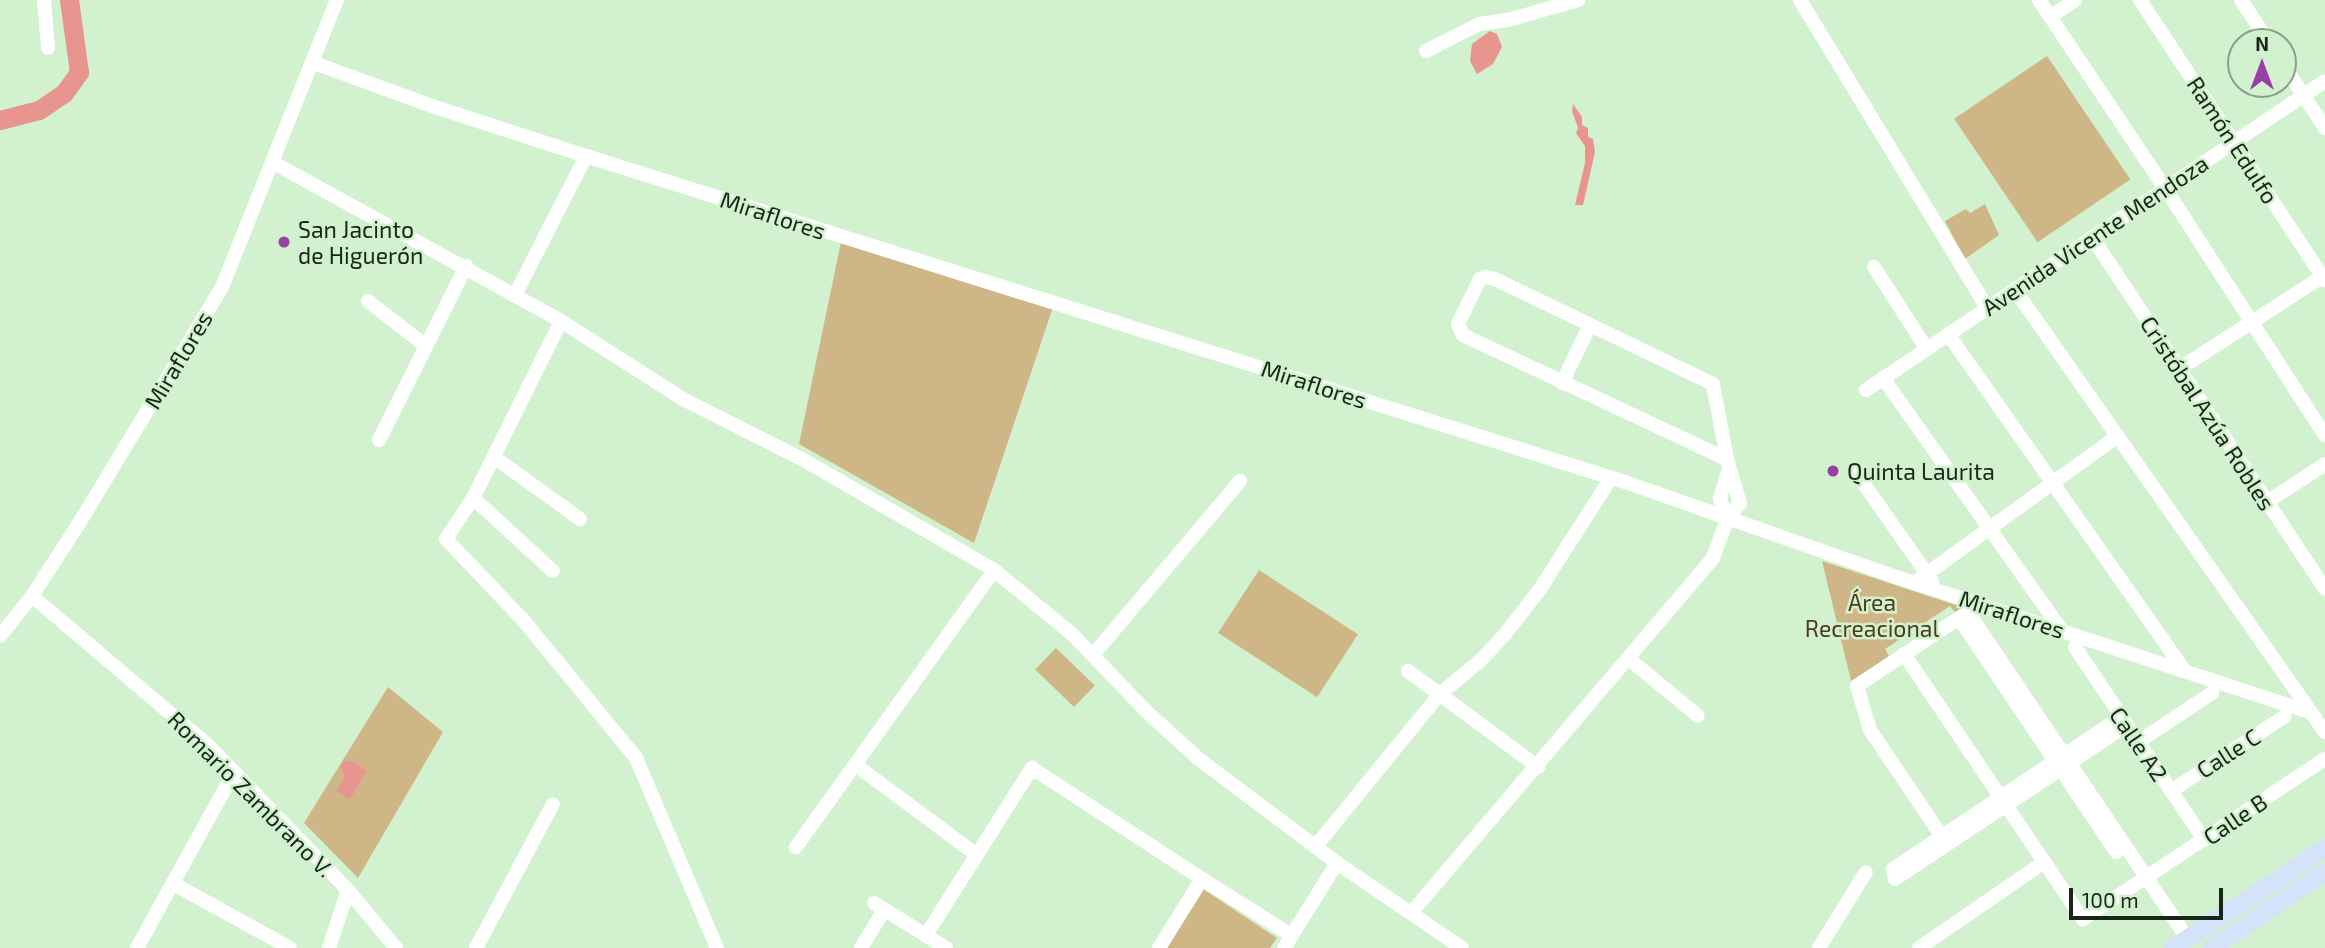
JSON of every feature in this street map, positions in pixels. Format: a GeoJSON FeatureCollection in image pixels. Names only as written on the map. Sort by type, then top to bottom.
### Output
{"type":"FeatureCollection","features":[{"type":"Feature","properties":{"kind":"main road"},"geometry":{"type":"LineString","coordinates":[[2180,944],[2325,848]]}},
{"type":"Feature","properties":{"kind":"main road"},"geometry":{"type":"LineString","coordinates":[[2212,948],[2325,872]]}},
{"type":"Feature","properties":{"kind":"street"},"geometry":{"type":"LineString","coordinates":[[44,0],[48,48]]}},
{"type":"Feature","properties":{"kind":"street","name":"Miraflores"},"geometry":{"type":"LineString","coordinates":[[0,636],[32,596],[222,287],[274,163],[337,0]]}},
{"type":"Feature","properties":{"kind":"street"},"geometry":{"type":"LineString","coordinates":[[1426,51],[1479,24],[1508,20],[1578,0]]}},
{"type":"Feature","properties":{"kind":"street"},"geometry":{"type":"LineString","coordinates":[[1800,0],[1987,307]]}},
{"type":"Feature","properties":{"kind":"street"},"geometry":{"type":"LineString","coordinates":[[2039,0],[2165,188],[2325,436]]}},
{"type":"Feature","properties":{"kind":"street"},"geometry":{"type":"LineString","coordinates":[[2050,17],[2075,0]]}},
{"type":"Feature","properties":{"kind":"street","name":"Ramón Edulfo"},"geometry":{"type":"LineString","coordinates":[[2140,0],[2324,277]]}},
{"type":"Feature","properties":{"kind":"street"},"geometry":{"type":"LineString","coordinates":[[2241,0],[2260,28]]}},
{"type":"Feature","properties":{"kind":"street","name":"Miraflores"},"geometry":{"type":"LineString","coordinates":[[314,62],[432,106],[586,156],[1611,478],[1914,583],[2311,713]]}},
{"type":"Feature","properties":{"kind":"street","name":"Avenida Vicente Mendoza"},"geometry":{"type":"LineString","coordinates":[[1866,390],[2325,80]]}},
{"type":"Feature","properties":{"kind":"street"},"geometry":{"type":"LineString","coordinates":[[2297,86],[2325,128]]}},
{"type":"Feature","properties":{"kind":"street"},"geometry":{"type":"LineString","coordinates":[[515,295],[586,156]]}},
{"type":"Feature","properties":{"kind":"street"},"geometry":{"type":"LineString","coordinates":[[274,163],[561,321],[683,399],[802,459],[994,570],[1047,612],[1181,744],[1315,847],[1411,913],[1440,942],[1462,948]]}},
{"type":"Feature","properties":{"kind":"street","name":"Cristóbal Azúa Robles"},"geometry":{"type":"LineString","coordinates":[[2092,237],[2325,589]]}},
{"type":"Feature","properties":{"kind":"street"},"geometry":{"type":"LineString","coordinates":[[379,440],[466,267]]}},
{"type":"Feature","properties":{"kind":"street"},"geometry":{"type":"LineString","coordinates":[[1874,267],[1926,348]]}},
{"type":"Feature","properties":{"kind":"street"},"geometry":{"type":"LineString","coordinates":[[1411,913],[1538,767],[1713,558],[1727,520],[1740,503],[1728,463],[1713,384],[1486,276],[1480,279],[1458,324],[1463,335],[1728,463]]}},
{"type":"Feature","properties":{"kind":"street"},"geometry":{"type":"LineString","coordinates":[[2179,369],[2324,277]]}},
{"type":"Feature","properties":{"kind":"street"},"geometry":{"type":"LineString","coordinates":[[2014,290],[2325,732]]}},
{"type":"Feature","properties":{"kind":"street"},"geometry":{"type":"LineString","coordinates":[[368,302],[426,346]]}},
{"type":"Feature","properties":{"kind":"street"},"geometry":{"type":"LineString","coordinates":[[561,321],[494,457],[446,539],[524,621],[636,758],[718,948]]}},
{"type":"Feature","properties":{"kind":"street"},"geometry":{"type":"LineString","coordinates":[[1562,383],[1590,325]]}},
{"type":"Feature","properties":{"kind":"street"},"geometry":{"type":"LineString","coordinates":[[1948,334],[2185,671]]}},
{"type":"Feature","properties":{"kind":"street"},"geometry":{"type":"LineString","coordinates":[[1883,378],[2062,631]]}},
{"type":"Feature","properties":{"kind":"street"},"geometry":{"type":"LineString","coordinates":[[1914,583],[2118,436]]}},
{"type":"Feature","properties":{"kind":"street"},"geometry":{"type":"LineString","coordinates":[[494,457],[580,519]]}},
{"type":"Feature","properties":{"kind":"street"},"geometry":{"type":"LineString","coordinates":[[2267,502],[2325,464]]}},
{"type":"Feature","properties":{"kind":"street"},"geometry":{"type":"LineString","coordinates":[[1857,474],[1939,590]]}},
{"type":"Feature","properties":{"kind":"street"},"geometry":{"type":"LineString","coordinates":[[1315,847],[1440,694],[1480,661],[1515,622],[1541,589],[1611,478]]}},
{"type":"Feature","properties":{"kind":"street"},"geometry":{"type":"LineString","coordinates":[[1093,655],[1240,481]]}},
{"type":"Feature","properties":{"kind":"street"},"geometry":{"type":"LineString","coordinates":[[472,498],[553,571]]}},
{"type":"Feature","properties":{"kind":"street"},"geometry":{"type":"LineString","coordinates":[[796,847],[857,766],[994,570]]}},
{"type":"Feature","properties":{"kind":"street","name":"Romario Zambrano V."},"geometry":{"type":"LineString","coordinates":[[32,596],[208,745],[348,891],[396,948]]}},
{"type":"Feature","properties":{"kind":"street"},"geometry":{"type":"LineString","coordinates":[[2124,721],[2062,761],[2003,800],[1944,840],[1870,730],[1857,686],[1968,612],[2062,761],[2142,882],[2180,944]]}},
{"type":"Feature","properties":{"kind":"street","name":"Calle A2"},"geometry":{"type":"LineString","coordinates":[[2076,647],[2204,840]]}},
{"type":"Feature","properties":{"kind":"street"},"geometry":{"type":"LineString","coordinates":[[1904,654],[2044,862],[1919,948]]}},
{"type":"Feature","properties":{"kind":"street"},"geometry":{"type":"LineString","coordinates":[[1629,659],[1698,716]]}},
{"type":"Feature","properties":{"kind":"street"},"geometry":{"type":"LineString","coordinates":[[1408,671],[1538,767]]}},
{"type":"Feature","properties":{"kind":"street"},"geometry":{"type":"LineString","coordinates":[[2138,742],[2212,693]]}},
{"type":"Feature","properties":{"kind":"street","name":"Calle C"},"geometry":{"type":"LineString","coordinates":[[2171,791],[2285,716]]}},
{"type":"Feature","properties":{"kind":"street","name":"Calle B"},"geometry":{"type":"LineString","coordinates":[[2044,862],[2083,919],[2325,759]]}},
{"type":"Feature","properties":{"kind":"street"},"geometry":{"type":"LineString","coordinates":[[857,766],[977,855]]}},
{"type":"Feature","properties":{"kind":"street"},"geometry":{"type":"LineString","coordinates":[[926,935],[1032,768],[1202,879],[1287,942],[1337,863]]}},
{"type":"Feature","properties":{"kind":"street"},"geometry":{"type":"LineString","coordinates":[[137,948],[234,772]]}},
{"type":"Feature","properties":{"kind":"street"},"geometry":{"type":"LineString","coordinates":[[476,948],[553,804]]}},
{"type":"Feature","properties":{"kind":"street"},"geometry":{"type":"LineString","coordinates":[[1819,948],[1866,872]]}},
{"type":"Feature","properties":{"kind":"street"},"geometry":{"type":"LineString","coordinates":[[1159,948],[1202,879]]}},
{"type":"Feature","properties":{"kind":"street"},"geometry":{"type":"LineString","coordinates":[[174,884],[290,948]]}},
{"type":"Feature","properties":{"kind":"street"},"geometry":{"type":"LineString","coordinates":[[329,948],[348,891]]}},
{"type":"Feature","properties":{"kind":"street"},"geometry":{"type":"LineString","coordinates":[[861,948],[879,906],[946,948]]}},
{"type":"Feature","properties":{"kind":"street"},"geometry":{"type":"LineString","coordinates":[[376,948],[381,932]]}},
{"type":"Feature","properties":{"kind":"green space"},"geometry":{"type":"Polygon","coordinates":[[[2047,56],[2130,180],[2037,242],[1954,119],[2047,56]]]}},
{"type":"Feature","properties":{"kind":"green space"},"geometry":{"type":"Polygon","coordinates":[[[1985,204],[1999,235],[1965,259],[1945,221],[1966,209],[1970,213],[1985,204]]]}},
{"type":"Feature","properties":{"kind":"green space"},"geometry":{"type":"Polygon","coordinates":[[[841,242],[1053,307],[974,543],[799,444],[841,242]]]}},
{"type":"Feature","properties":{"kind":"green space","name":"Área Recreacional"},"geometry":{"type":"Polygon","coordinates":[[[1822,561],[1965,608],[1955,612],[1950,606],[1885,649],[1889,656],[1851,681],[1822,561]]]}},
{"type":"Feature","properties":{"kind":"green space"},"geometry":{"type":"Polygon","coordinates":[[[1259,570],[1358,634],[1317,697],[1218,633],[1259,570]]]}},
{"type":"Feature","properties":{"kind":"green space"},"geometry":{"type":"Polygon","coordinates":[[[1056,648],[1095,686],[1074,707],[1035,670],[1056,648]]]}},
{"type":"Feature","properties":{"kind":"green space"},"geometry":{"type":"Polygon","coordinates":[[[388,687],[443,732],[358,878],[304,823],[388,687]]]}},
{"type":"Feature","properties":{"kind":"green space"},"geometry":{"type":"Polygon","coordinates":[[[1203,889],[1277,938],[1270,948],[1163,948],[1203,889]]]}},
{"type":"Feature","properties":{"kind":"shaded area"},"geometry":{"type":"Polygon","coordinates":[[[1490,31],[1497,34],[1502,47],[1493,64],[1477,74],[1470,61],[1472,44],[1490,31]]]}},
{"type":"Feature","properties":{"kind":"shaded area"},"geometry":{"type":"Polygon","coordinates":[[[1573,104],[1582,117],[1582,125],[1588,128],[1588,137],[1593,139],[1595,152],[1583,205],[1575,205],[1585,163],[1585,146],[1576,133],[1578,128],[1572,111],[1573,104]]]}},
{"type":"Feature","properties":{"kind":"shaded area"},"geometry":{"type":"Polygon","coordinates":[[[352,761],[367,771],[350,799],[336,791],[345,777],[340,766],[344,762],[352,761]]]}},
{"type":"Feature","properties":{"kind":"waterway"},"geometry":{"type":"LineString","coordinates":[[0,120],[39,110],[64,93],[79,72],[69,0]]}},
{"type":"Feature","properties":{"kind":"place","name":"San Jacinto de Higuerón"},"geometry":{"type":"Point","coordinates":[284,242]}},
{"type":"Feature","properties":{"kind":"place","name":"Quinta Laurita"},"geometry":{"type":"Point","coordinates":[1833,471]}}]}
